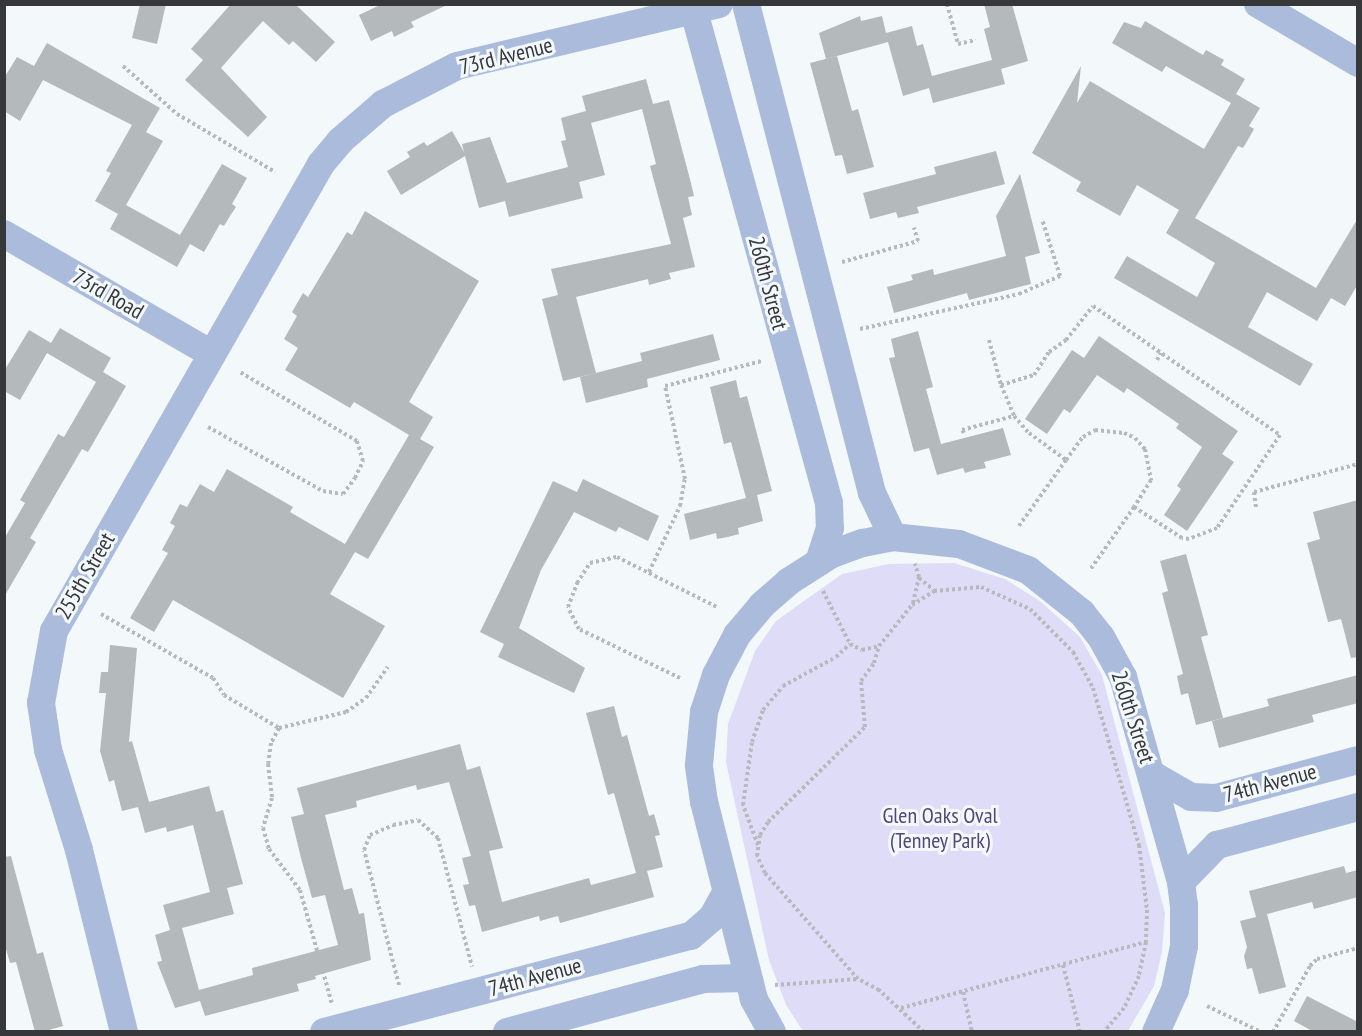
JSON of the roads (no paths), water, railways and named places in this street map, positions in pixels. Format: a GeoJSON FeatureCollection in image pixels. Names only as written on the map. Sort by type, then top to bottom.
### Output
{"type":"FeatureCollection","features":[{"type":"Feature","properties":{"kind":"street"},"geometry":{"type":"LineString","coordinates":[[746,4],[872,493],[901,539]]}},
{"type":"Feature","properties":{"kind":"street"},"geometry":{"type":"LineString","coordinates":[[1258,4],[1358,63]]}},
{"type":"Feature","properties":{"kind":"street","name":"260th Street"},"geometry":{"type":"LineString","coordinates":[[702,7],[829,503],[830,528],[816,565]]}},
{"type":"Feature","properties":{"kind":"street","name":"73rd Avenue"},"geometry":{"type":"LineString","coordinates":[[321,164],[340,141],[383,104],[457,66],[702,7]]}},
{"type":"Feature","properties":{"kind":"street","name":"255th Street"},"geometry":{"type":"LineString","coordinates":[[124,1032],[79,850],[48,750],[41,703],[54,631],[321,164]]}},
{"type":"Feature","properties":{"kind":"street","name":"73rd Road"},"geometry":{"type":"LineString","coordinates":[[4,234],[212,354]]}},
{"type":"Feature","properties":{"kind":"street","name":"260th Street"},"geometry":{"type":"LineString","coordinates":[[772,1032],[754,999],[759,981],[726,893],[704,802],[699,765],[704,712],[716,675],[737,635],[762,605],[788,582],[816,565],[863,543],[901,539],[959,544],[986,551],[1028,570],[1082,613],[1101,637],[1123,677],[1181,882],[1184,946],[1174,990],[1156,1032]]}},
{"type":"Feature","properties":{"kind":"street","name":"74th Avenue"},"geometry":{"type":"LineString","coordinates":[[1151,774],[1191,797],[1216,798],[1358,760]]}},
{"type":"Feature","properties":{"kind":"street","name":"74th Avenue"},"geometry":{"type":"LineString","coordinates":[[1181,882],[1217,845],[1358,807]]}},
{"type":"Feature","properties":{"kind":"street","name":"74th Avenue"},"geometry":{"type":"LineString","coordinates":[[324,1032],[691,936],[712,918],[726,893]]}},
{"type":"Feature","properties":{"kind":"street","name":"74th Avenue"},"geometry":{"type":"LineString","coordinates":[[507,1032],[703,979],[759,981]]}},
{"type":"Feature","properties":{"kind":"park label","name":"Glen Oaks Oval (Tenney Park)"},"geometry":{"type":"Point","coordinates":[940,828]}}]}
